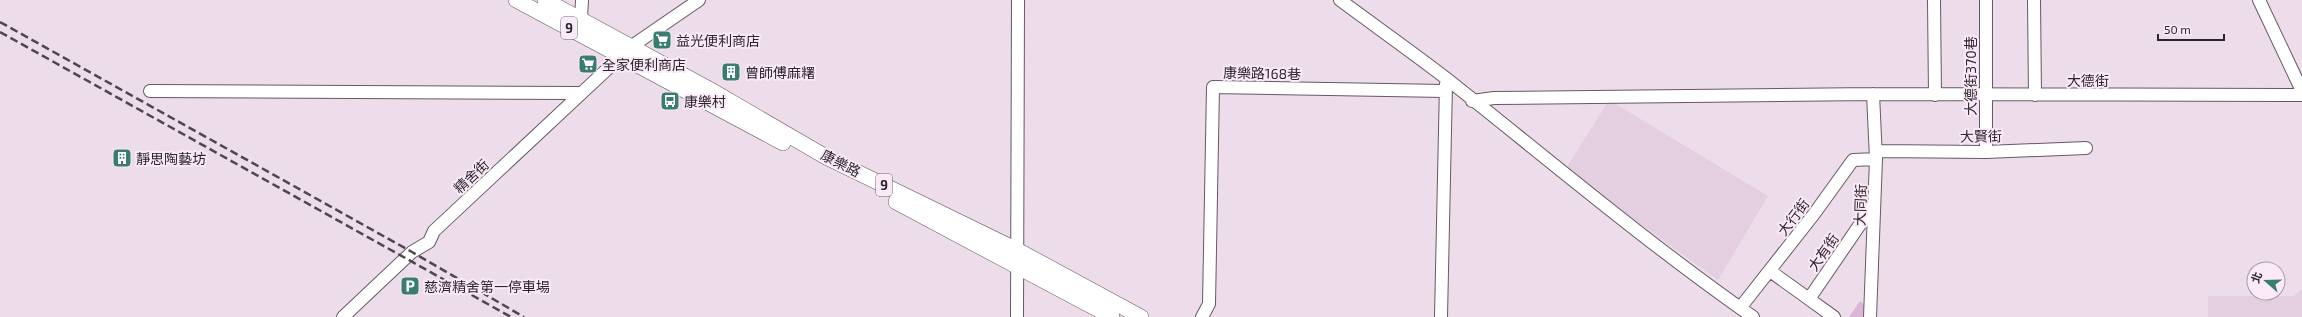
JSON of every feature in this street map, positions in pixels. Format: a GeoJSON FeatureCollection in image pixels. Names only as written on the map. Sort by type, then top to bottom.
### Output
{"type":"FeatureCollection","features":[{"type":"Feature","properties":{"kind":"main road","name":"康樂路"},"geometry":{"type":"LineString","coordinates":[[516,0],[632,46],[709,88],[826,157],[1019,251],[1141,317]]}},
{"type":"Feature","properties":{"kind":"main road","name":"康樂路"},"geometry":{"type":"LineString","coordinates":[[545,0],[620,57],[1112,317]]}},
{"type":"Feature","properties":{"kind":"street"},"geometry":{"type":"LineString","coordinates":[[577,25],[582,0]]}},
{"type":"Feature","properties":{"kind":"street","name":"精舍街"},"geometry":{"type":"LineString","coordinates":[[343,317],[412,252],[429,242],[434,231],[632,46],[699,0]]}},
{"type":"Feature","properties":{"kind":"street"},"geometry":{"type":"LineString","coordinates":[[1017,317],[1019,251],[1018,0]]}},
{"type":"Feature","properties":{"kind":"street"},"geometry":{"type":"LineString","coordinates":[[1340,0],[1446,85],[1472,101],[1584,190],[1753,317]]}},
{"type":"Feature","properties":{"kind":"street"},"geometry":{"type":"LineString","coordinates":[[1934,0],[1935,95]]}},
{"type":"Feature","properties":{"kind":"street","name":"大德街370巷"},"geometry":{"type":"LineString","coordinates":[[1986,0],[1984,94],[1986,152]]}},
{"type":"Feature","properties":{"kind":"street"},"geometry":{"type":"LineString","coordinates":[[2034,0],[2035,94]]}},
{"type":"Feature","properties":{"kind":"street"},"geometry":{"type":"LineString","coordinates":[[2259,0],[2302,91]]}},
{"type":"Feature","properties":{"kind":"street"},"geometry":{"type":"LineString","coordinates":[[1441,317],[1446,85]]}},
{"type":"Feature","properties":{"kind":"street","name":"康樂路168巷"},"geometry":{"type":"LineString","coordinates":[[1202,317],[1209,304],[1213,87],[1446,85]]}},
{"type":"Feature","properties":{"kind":"street"},"geometry":{"type":"LineString","coordinates":[[150,91],[580,94]]}},
{"type":"Feature","properties":{"kind":"street","name":"大德街"},"geometry":{"type":"LineString","coordinates":[[1472,101],[1494,98],[1873,94],[2302,95]]}},
{"type":"Feature","properties":{"kind":"street","name":"大同街"},"geometry":{"type":"LineString","coordinates":[[1870,317],[1876,155],[1873,94]]}},
{"type":"Feature","properties":{"kind":"street","name":"大賢街"},"geometry":{"type":"LineString","coordinates":[[1876,155],[2086,148]]}},
{"type":"Feature","properties":{"kind":"street","name":"大行街"},"geometry":{"type":"LineString","coordinates":[[1740,308],[1854,160],[1876,155]]}},
{"type":"Feature","properties":{"kind":"street","name":"大有街"},"geometry":{"type":"LineString","coordinates":[[1809,299],[1875,203]]}},
{"type":"Feature","properties":{"kind":"street"},"geometry":{"type":"LineString","coordinates":[[1770,271],[1834,317]]}},
{"type":"Feature","properties":{"kind":"shaded area"},"geometry":{"type":"Polygon","coordinates":[[[1609,100],[1768,196],[1718,280],[1565,170],[1609,100]]]}},
{"type":"Feature","properties":{"kind":"shaded area"},"geometry":{"type":"Polygon","coordinates":[[[2302,289],[2302,317],[2208,317],[2208,296],[2246,296],[2246,301],[2286,301],[2286,296],[2294,296],[2302,289]]]}},
{"type":"Feature","properties":{"kind":"shaded area"},"geometry":{"type":"Polygon","coordinates":[[[1860,301],[1867,307],[1867,317],[1849,317],[1860,301]]]}},
{"type":"Feature","properties":{"kind":"railway"},"geometry":{"type":"LineString","coordinates":[[0,22],[412,252],[524,317]]}},
{"type":"Feature","properties":{"kind":"railway"},"geometry":{"type":"LineString","coordinates":[[0,32],[511,317]]}},
{"type":"Feature","properties":{"kind":"place","name":"益光便利商店"},"geometry":{"type":"Point","coordinates":[662,40]}},
{"type":"Feature","properties":{"kind":"place","name":"全家便利商店"},"geometry":{"type":"Point","coordinates":[588,64]}},
{"type":"Feature","properties":{"kind":"place","name":"曾師傅麻糬"},"geometry":{"type":"Point","coordinates":[731,72]}},
{"type":"Feature","properties":{"kind":"place","name":"康樂村"},"geometry":{"type":"Point","coordinates":[670,101]}},
{"type":"Feature","properties":{"kind":"place","name":"靜思陶藝坊"},"geometry":{"type":"Point","coordinates":[122,158]}},
{"type":"Feature","properties":{"kind":"place","name":"慈濟精舍第一停車場"},"geometry":{"type":"Point","coordinates":[410,286]}}]}
